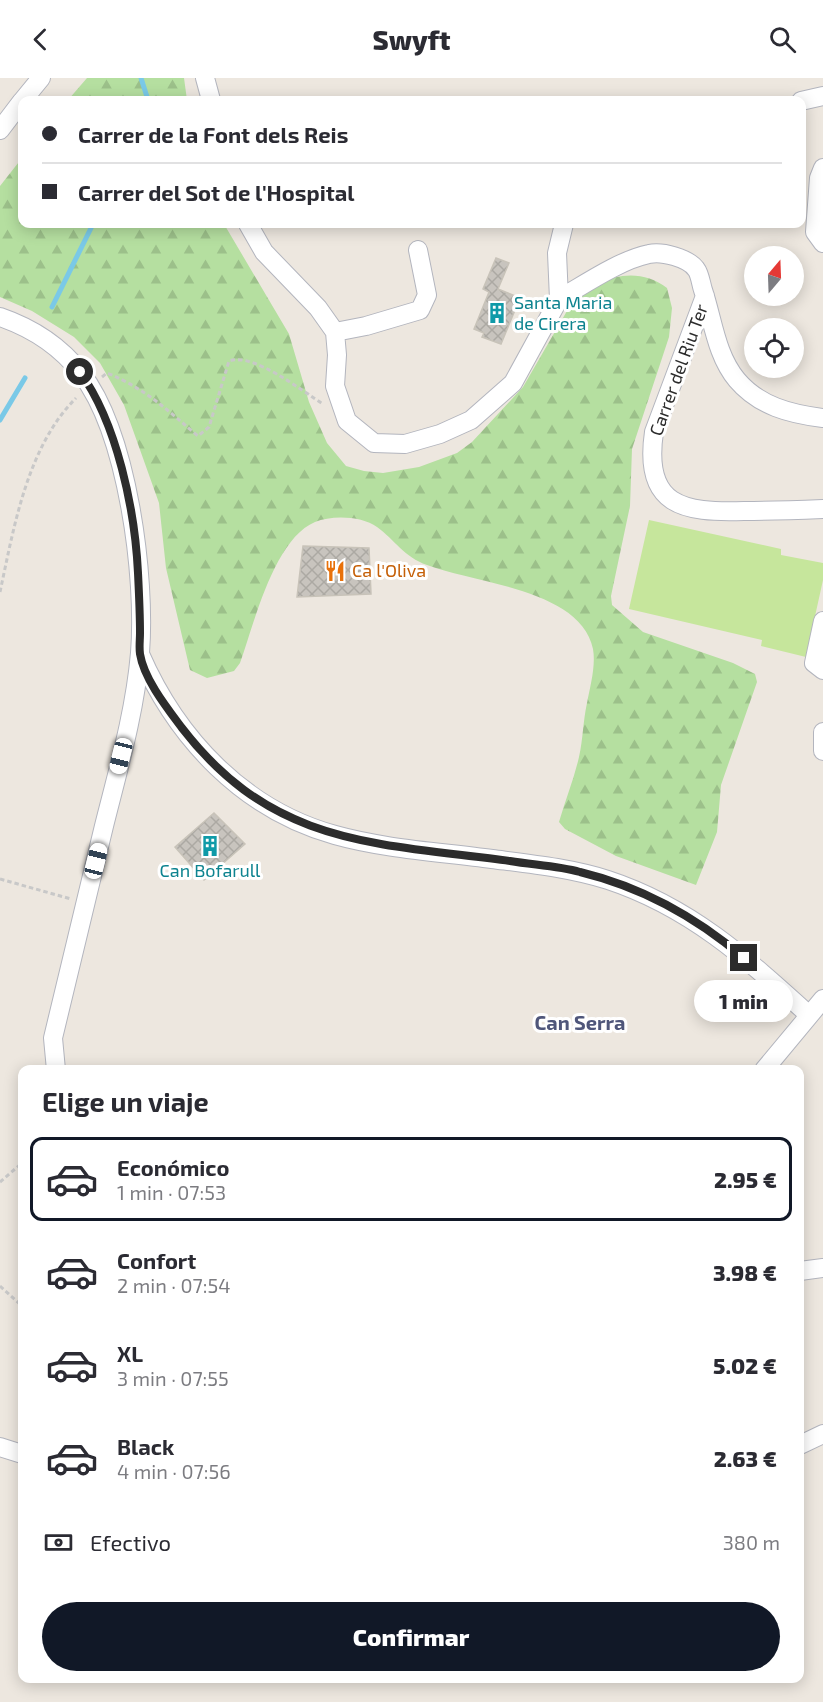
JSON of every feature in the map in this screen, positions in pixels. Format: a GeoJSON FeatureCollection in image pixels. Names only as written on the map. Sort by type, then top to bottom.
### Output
{"type":"FeatureCollection","features":[{"type":"Feature","properties":{"kind":"street"},"geometry":{"type":"LineString","coordinates":[[27,96],[41,78]]}},
{"type":"Feature","properties":{"kind":"street"},"geometry":{"type":"LineString","coordinates":[[205,78],[210,96]]}},
{"type":"Feature","properties":{"kind":"street"},"geometry":{"type":"LineString","coordinates":[[806,100],[823,96]]}},
{"type":"Feature","properties":{"kind":"street"},"geometry":{"type":"LineString","coordinates":[[0,130],[18,107]]}},
{"type":"Feature","properties":{"kind":"street"},"geometry":{"type":"LineString","coordinates":[[823,168],[819,178],[815,232],[823,243]]}},
{"type":"Feature","properties":{"kind":"street"},"geometry":{"type":"LineString","coordinates":[[250,228],[264,252],[318,308],[335,332],[337,355],[335,386],[347,421],[375,443],[405,444],[441,434],[471,420],[513,383],[559,299],[557,253],[563,228]]}},
{"type":"Feature","properties":{"kind":"street"},"geometry":{"type":"LineString","coordinates":[[335,332],[366,327],[420,310],[427,295],[418,250]]}},
{"type":"Feature","properties":{"kind":"street"},"geometry":{"type":"LineString","coordinates":[[559,299],[607,272],[651,254],[682,258],[696,269],[726,366],[737,380],[766,404],[784,411],[823,418]]}},
{"type":"Feature","properties":{"kind":"street","name":"Carrer del Riu Ter"},"geometry":{"type":"LineString","coordinates":[[705,296],[654,432],[651,452],[660,487],[670,499],[684,508],[707,512],[823,509]]}},
{"type":"Feature","properties":{"kind":"street"},"geometry":{"type":"LineString","coordinates":[[0,317],[50,342],[65,354],[89,384],[116,445],[126,491],[138,570],[140,654],[126,735],[53,1038],[56,1065]]}},
{"type":"Feature","properties":{"kind":"street"},"geometry":{"type":"LineString","coordinates":[[823,621],[814,663],[823,670]]}},
{"type":"Feature","properties":{"kind":"street"},"geometry":{"type":"LineString","coordinates":[[140,654],[165,703],[206,756],[234,784],[278,813],[335,835],[579,872],[634,889],[692,918],[718,935],[809,1015]]}},
{"type":"Feature","properties":{"kind":"street"},"geometry":{"type":"LineString","coordinates":[[823,732],[823,751]]}},
{"type":"Feature","properties":{"kind":"street"},"geometry":{"type":"LineString","coordinates":[[768,1065],[823,999]]}},
{"type":"Feature","properties":{"kind":"street"},"geometry":{"type":"LineString","coordinates":[[804,1270],[823,1268]]}},
{"type":"Feature","properties":{"kind":"street"},"geometry":{"type":"LineString","coordinates":[[804,1443],[823,1434]]}},
{"type":"Feature","properties":{"kind":"street"},"geometry":{"type":"LineString","coordinates":[[0,1447],[18,1453]]}},
{"type":"Feature","properties":{"kind":"path"},"geometry":{"type":"LineString","coordinates":[[0,592],[27,484],[49,435],[68,406],[89,384],[107,373],[134,384],[160,402],[198,436],[209,427],[229,361],[237,358],[264,367],[325,405],[344,414]]}},
{"type":"Feature","properties":{"kind":"path"},"geometry":{"type":"LineString","coordinates":[[0,879],[85,903]]}},
{"type":"Feature","properties":{"kind":"path"},"geometry":{"type":"LineString","coordinates":[[0,1182],[18,1166]]}},
{"type":"Feature","properties":{"kind":"path"},"geometry":{"type":"LineString","coordinates":[[0,1286],[18,1302]]}},
{"type":"Feature","properties":{"kind":"green space"},"geometry":{"type":"Polygon","coordinates":[[[87,78],[184,78],[186,96],[71,96],[87,78]]]}},
{"type":"Feature","properties":{"kind":"green space"},"geometry":{"type":"Polygon","coordinates":[[[18,163],[18,228],[226,228],[289,334],[309,402],[327,443],[346,466],[364,471],[383,473],[419,467],[457,453],[472,442],[523,387],[571,304],[592,287],[604,281],[630,275],[655,281],[667,288],[672,308],[669,337],[632,449],[630,506],[611,596],[612,605],[643,632],[733,663],[755,674],[757,682],[721,785],[717,832],[696,885],[616,856],[565,829],[559,822],[579,757],[593,669],[593,649],[584,629],[568,613],[523,591],[419,562],[371,523],[347,518],[330,518],[315,522],[301,531],[288,546],[267,584],[240,663],[234,671],[207,678],[190,670],[166,568],[159,503],[124,405],[100,363],[74,337],[32,311],[0,297],[0,186],[18,163]]]}},
{"type":"Feature","properties":{"kind":"green space"},"geometry":{"type":"Polygon","coordinates":[[[649,520],[781,549],[781,555],[823,563],[823,580],[806,657],[761,646],[762,640],[629,609],[649,520]]]}},
{"type":"Feature","properties":{"kind":"building","name":"Santa Maria de Cirera"},"geometry":{"type":"Polygon","coordinates":[[[496,258],[509,263],[498,289],[520,298],[501,344],[482,337],[484,333],[474,329],[489,292],[483,289],[496,258]]]}},
{"type":"Feature","properties":{"kind":"building","name":"Ca l'Oliva"},"geometry":{"type":"Polygon","coordinates":[[[303,546],[369,548],[371,594],[297,597],[303,546]]]}},
{"type":"Feature","properties":{"kind":"building","name":"Can Bofarull"},"geometry":{"type":"Polygon","coordinates":[[[214,813],[245,844],[204,880],[175,847],[214,813]]]}},
{"type":"Feature","properties":{"kind":"waterway"},"geometry":{"type":"LineString","coordinates":[[141,78],[147,96]]}},
{"type":"Feature","properties":{"kind":"waterway"},"geometry":{"type":"LineString","coordinates":[[52,307],[91,228]]}},
{"type":"Feature","properties":{"kind":"waterway"},"geometry":{"type":"LineString","coordinates":[[0,420],[25,378]]}},
{"type":"Feature","properties":{"kind":"place","name":"Santa Maria de Cirera"},"geometry":{"type":"Point","coordinates":[497,313]}},
{"type":"Feature","properties":{"kind":"place","name":"Ca l'Oliva"},"geometry":{"type":"Point","coordinates":[335,571]}},
{"type":"Feature","properties":{"kind":"place","name":"Can Bofarull"},"geometry":{"type":"Point","coordinates":[210,846]}},
{"type":"Feature","properties":{"kind":"district","name":"Can Serra"},"geometry":{"type":"Point","coordinates":[580,1023]}},
{"type":"Feature","properties":{"kind":"route"},"geometry":{"type":"LineString","coordinates":[[80,372],[106,417],[116,445],[126,491],[138,570],[140,654],[150,679],[181,727],[216,768],[234,784],[278,813],[335,835],[579,872],[634,889],[692,918],[718,935],[744,958]]}}]}
